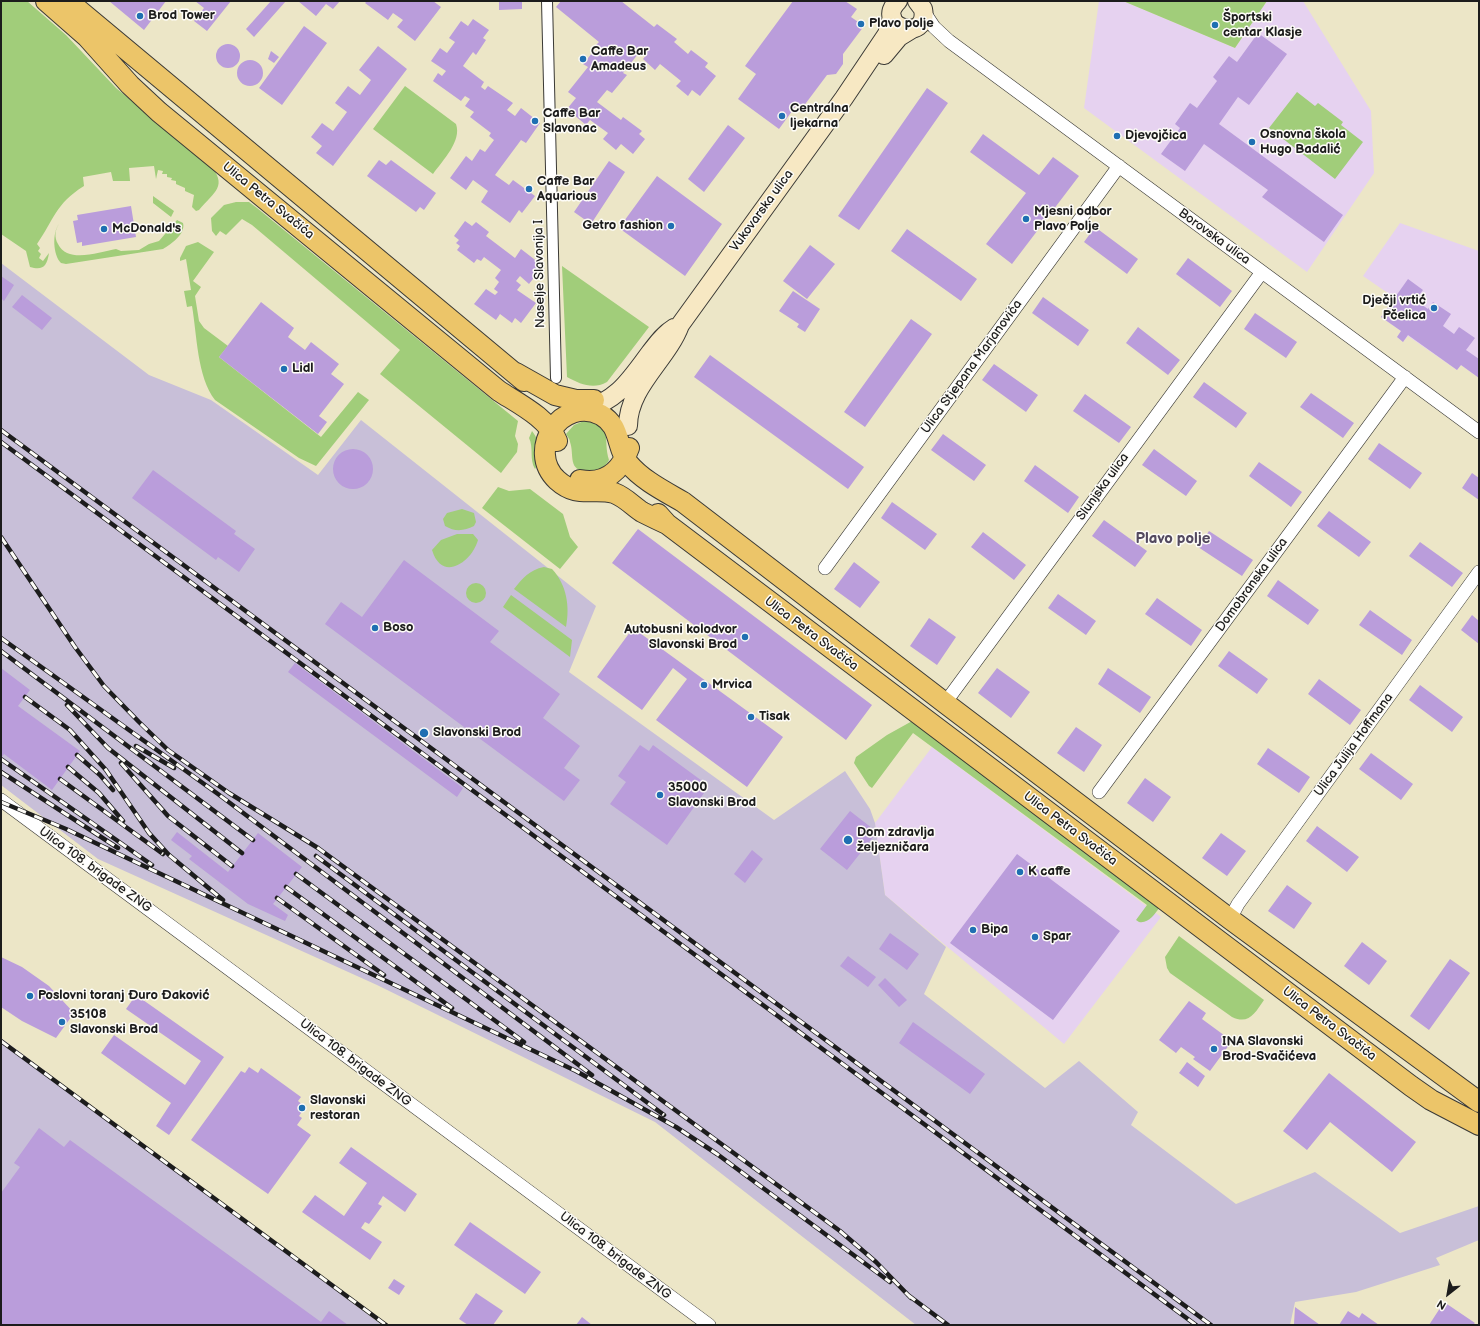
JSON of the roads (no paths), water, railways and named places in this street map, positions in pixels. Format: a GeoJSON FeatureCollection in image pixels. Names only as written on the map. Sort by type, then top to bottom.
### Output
{"type":"FeatureCollection","features":[{"type":"Feature","properties":{"kind":"main road","name":"Ulica Petra Svačića"},"geometry":{"type":"LineString","coordinates":[[46,1],[87,36],[130,85],[159,112],[499,392],[548,436]]}},
{"type":"Feature","properties":{"kind":"main road","name":"Ulica Petra Svačića"},"geometry":{"type":"LineString","coordinates":[[68,1],[193,107],[516,373]]}},
{"type":"Feature","properties":{"kind":"main road"},"geometry":{"type":"LineString","coordinates":[[893,8],[898,26],[902,29],[920,13]]}},
{"type":"Feature","properties":{"kind":"main road","name":"Vukovarska ulica"},"geometry":{"type":"LineString","coordinates":[[628,426],[628,416],[633,400],[671,346],[680,325],[844,98],[887,34],[893,8]]}},
{"type":"Feature","properties":{"kind":"main road","name":"Vukovarska ulica"},"geometry":{"type":"LineString","coordinates":[[844,98],[920,13]]}},
{"type":"Feature","properties":{"kind":"main road","name":"Vukovarska ulica"},"geometry":{"type":"LineString","coordinates":[[578,411],[605,402],[620,391],[664,336],[680,325]]}},
{"type":"Feature","properties":{"kind":"main road"},"geometry":{"type":"LineString","coordinates":[[516,373],[545,390],[565,398],[597,400],[605,402],[618,411],[628,426],[630,436],[627,454],[615,472],[601,480]]}},
{"type":"Feature","properties":{"kind":"main road"},"geometry":{"type":"LineString","coordinates":[[516,373],[549,403],[578,411],[600,414],[613,425],[616,430],[618,446],[627,454]]}},
{"type":"Feature","properties":{"kind":"main road"},"geometry":{"type":"LineString","coordinates":[[578,411],[558,420],[548,436],[546,457],[548,464],[556,478],[564,485],[582,492],[606,492],[616,494],[642,512],[667,524]]}},
{"type":"Feature","properties":{"kind":"main road"},"geometry":{"type":"LineString","coordinates":[[548,436],[559,447],[559,462],[566,473],[581,481],[611,481],[644,502],[667,524]]}},
{"type":"Feature","properties":{"kind":"main road","name":"Ulica Petra Svačića"},"geometry":{"type":"LineString","coordinates":[[627,454],[646,479],[683,502],[944,703],[1230,919],[1479,1102]]}},
{"type":"Feature","properties":{"kind":"main road","name":"Ulica Petra Svačića"},"geometry":{"type":"LineString","coordinates":[[667,524],[1411,1086],[1431,1100],[1479,1125]]}},
{"type":"Feature","properties":{"kind":"street","name":"Naselje Slavonija I"},"geometry":{"type":"LineString","coordinates":[[547,1],[556,378]]}},
{"type":"Feature","properties":{"kind":"street","name":"Borovska ulica"},"geometry":{"type":"LineString","coordinates":[[920,13],[949,41],[1479,432]]}},
{"type":"Feature","properties":{"kind":"street","name":"Ulica Stjepana Marjanovića"},"geometry":{"type":"LineString","coordinates":[[825,568],[1119,166]]}},
{"type":"Feature","properties":{"kind":"street","name":"Slunjska ulica"},"geometry":{"type":"LineString","coordinates":[[944,703],[1262,272]]}},
{"type":"Feature","properties":{"kind":"street","name":"Domobranska ulica"},"geometry":{"type":"LineString","coordinates":[[1099,792],[1405,377]]}},
{"type":"Feature","properties":{"kind":"street","name":"Ulica Julija Hoffmana"},"geometry":{"type":"LineString","coordinates":[[1230,919],[1238,904],[1479,572]]}},
{"type":"Feature","properties":{"kind":"street","name":"Ulica 108. brigade ZNG"},"geometry":{"type":"LineString","coordinates":[[1,800],[709,1325]]}},
{"type":"Feature","properties":{"kind":"railway"},"geometry":{"type":"LineString","coordinates":[[1,430],[1211,1325]]}},
{"type":"Feature","properties":{"kind":"railway"},"geometry":{"type":"LineString","coordinates":[[1,442],[1196,1325]]}},
{"type":"Feature","properties":{"kind":"railway"},"geometry":{"type":"LineString","coordinates":[[1,537],[75,647],[104,686],[168,750],[229,793],[318,848],[840,1231],[876,1262],[911,1298]]}},
{"type":"Feature","properties":{"kind":"railway"},"geometry":{"type":"LineString","coordinates":[[1,638],[218,794],[592,1075]]}},
{"type":"Feature","properties":{"kind":"railway"},"geometry":{"type":"LineString","coordinates":[[1,651],[253,840]]}},
{"type":"Feature","properties":{"kind":"railway"},"geometry":{"type":"LineString","coordinates":[[25,697],[70,730],[106,770],[149,833],[169,855],[223,900]]}},
{"type":"Feature","properties":{"kind":"railway"},"geometry":{"type":"LineString","coordinates":[[67,705],[108,748],[242,853]]}},
{"type":"Feature","properties":{"kind":"railway"},"geometry":{"type":"LineString","coordinates":[[136,746],[174,768]]}},
{"type":"Feature","properties":{"kind":"railway"},"geometry":{"type":"LineString","coordinates":[[77,755],[100,775],[113,790]]}},
{"type":"Feature","properties":{"kind":"railway"},"geometry":{"type":"LineString","coordinates":[[1,759],[152,865]]}},
{"type":"Feature","properties":{"kind":"railway"},"geometry":{"type":"LineString","coordinates":[[121,763],[168,816],[232,866]]}},
{"type":"Feature","properties":{"kind":"railway"},"geometry":{"type":"LineString","coordinates":[[68,767],[99,793],[123,821]]}},
{"type":"Feature","properties":{"kind":"railway"},"geometry":{"type":"LineString","coordinates":[[1,772],[118,848]]}},
{"type":"Feature","properties":{"kind":"railway"},"geometry":{"type":"LineString","coordinates":[[60,779],[163,854]]}},
{"type":"Feature","properties":{"kind":"railway"},"geometry":{"type":"LineString","coordinates":[[1,802],[66,829],[576,1071],[676,1127],[717,1154],[890,1282]]}},
{"type":"Feature","properties":{"kind":"railway"},"geometry":{"type":"LineString","coordinates":[[316,856],[664,1115]]}},
{"type":"Feature","properties":{"kind":"railway"},"geometry":{"type":"LineString","coordinates":[[296,874],[524,1042]]}},
{"type":"Feature","properties":{"kind":"railway"},"geometry":{"type":"LineString","coordinates":[[286,887],[452,1008]]}},
{"type":"Feature","properties":{"kind":"railway"},"geometry":{"type":"LineString","coordinates":[[277,898],[384,975]]}},
{"type":"Feature","properties":{"kind":"railway"},"geometry":{"type":"LineString","coordinates":[[1,1041],[386,1325]]}},
{"type":"Feature","properties":{"kind":"railway"},"geometry":{"type":"LineString","coordinates":[[908,1295],[948,1325]]}},
{"type":"Feature","properties":{"kind":"place","name":"Brod Tower"},"geometry":{"type":"Point","coordinates":[140,16]}},
{"type":"Feature","properties":{"kind":"place","name":"Plavo polje"},"geometry":{"type":"Point","coordinates":[861,24]}},
{"type":"Feature","properties":{"kind":"place","name":"Športski centar Klasje"},"geometry":{"type":"Point","coordinates":[1215,25]}},
{"type":"Feature","properties":{"kind":"place","name":"Caffe Bar Amadeus"},"geometry":{"type":"Point","coordinates":[583,59]}},
{"type":"Feature","properties":{"kind":"place","name":"Centralna ljekarna"},"geometry":{"type":"Point","coordinates":[782,116]}},
{"type":"Feature","properties":{"kind":"place","name":"Caffe Bar Slavonac"},"geometry":{"type":"Point","coordinates":[535,121]}},
{"type":"Feature","properties":{"kind":"place","name":"Djevojčica"},"geometry":{"type":"Point","coordinates":[1117,136]}},
{"type":"Feature","properties":{"kind":"place","name":"Osnovna škola Hugo Badalić"},"geometry":{"type":"Point","coordinates":[1252,142]}},
{"type":"Feature","properties":{"kind":"place","name":"Caffe Bar Aquarious"},"geometry":{"type":"Point","coordinates":[529,189]}},
{"type":"Feature","properties":{"kind":"place","name":"Mjesni odbor Plavo Polje"},"geometry":{"type":"Point","coordinates":[1026,219]}},
{"type":"Feature","properties":{"kind":"place","name":"Getro fashion"},"geometry":{"type":"Point","coordinates":[671,226]}},
{"type":"Feature","properties":{"kind":"place","name":"McDonald's"},"geometry":{"type":"Point","coordinates":[104,229]}},
{"type":"Feature","properties":{"kind":"place","name":"Dječji vrtić Pčelica"},"geometry":{"type":"Point","coordinates":[1434,308]}},
{"type":"Feature","properties":{"kind":"place","name":"Lidl"},"geometry":{"type":"Point","coordinates":[284,369]}},
{"type":"Feature","properties":{"kind":"place","name":"Boso"},"geometry":{"type":"Point","coordinates":[375,628]}},
{"type":"Feature","properties":{"kind":"place","name":"Autobusni kolodvor Slavonski Brod"},"geometry":{"type":"Point","coordinates":[745,637]}},
{"type":"Feature","properties":{"kind":"place","name":"Mrvica"},"geometry":{"type":"Point","coordinates":[704,685]}},
{"type":"Feature","properties":{"kind":"place","name":"Tisak"},"geometry":{"type":"Point","coordinates":[751,717]}},
{"type":"Feature","properties":{"kind":"place","name":"Slavonski Brod"},"geometry":{"type":"Point","coordinates":[424,733]}},
{"type":"Feature","properties":{"kind":"place","name":"35000 Slavonski Brod"},"geometry":{"type":"Point","coordinates":[660,795]}},
{"type":"Feature","properties":{"kind":"place","name":"Dom zdravlja željezničara"},"geometry":{"type":"Point","coordinates":[848,840]}},
{"type":"Feature","properties":{"kind":"place","name":"K caffe"},"geometry":{"type":"Point","coordinates":[1020,872]}},
{"type":"Feature","properties":{"kind":"place","name":"Bipa"},"geometry":{"type":"Point","coordinates":[973,930]}},
{"type":"Feature","properties":{"kind":"place","name":"Spar"},"geometry":{"type":"Point","coordinates":[1035,937]}},
{"type":"Feature","properties":{"kind":"place","name":"Poslovni toranj Đuro Đaković"},"geometry":{"type":"Point","coordinates":[30,996]}},
{"type":"Feature","properties":{"kind":"place","name":"35108 Slavonski Brod"},"geometry":{"type":"Point","coordinates":[62,1022]}},
{"type":"Feature","properties":{"kind":"place","name":"INA Slavonski Brod-Svačićeva"},"geometry":{"type":"Point","coordinates":[1214,1049]}},
{"type":"Feature","properties":{"kind":"place","name":"Slavonski restoran"},"geometry":{"type":"Point","coordinates":[302,1108]}},
{"type":"Feature","properties":{"kind":"district","name":"Plavo polje"},"geometry":{"type":"Point","coordinates":[1173,539]}}]}
